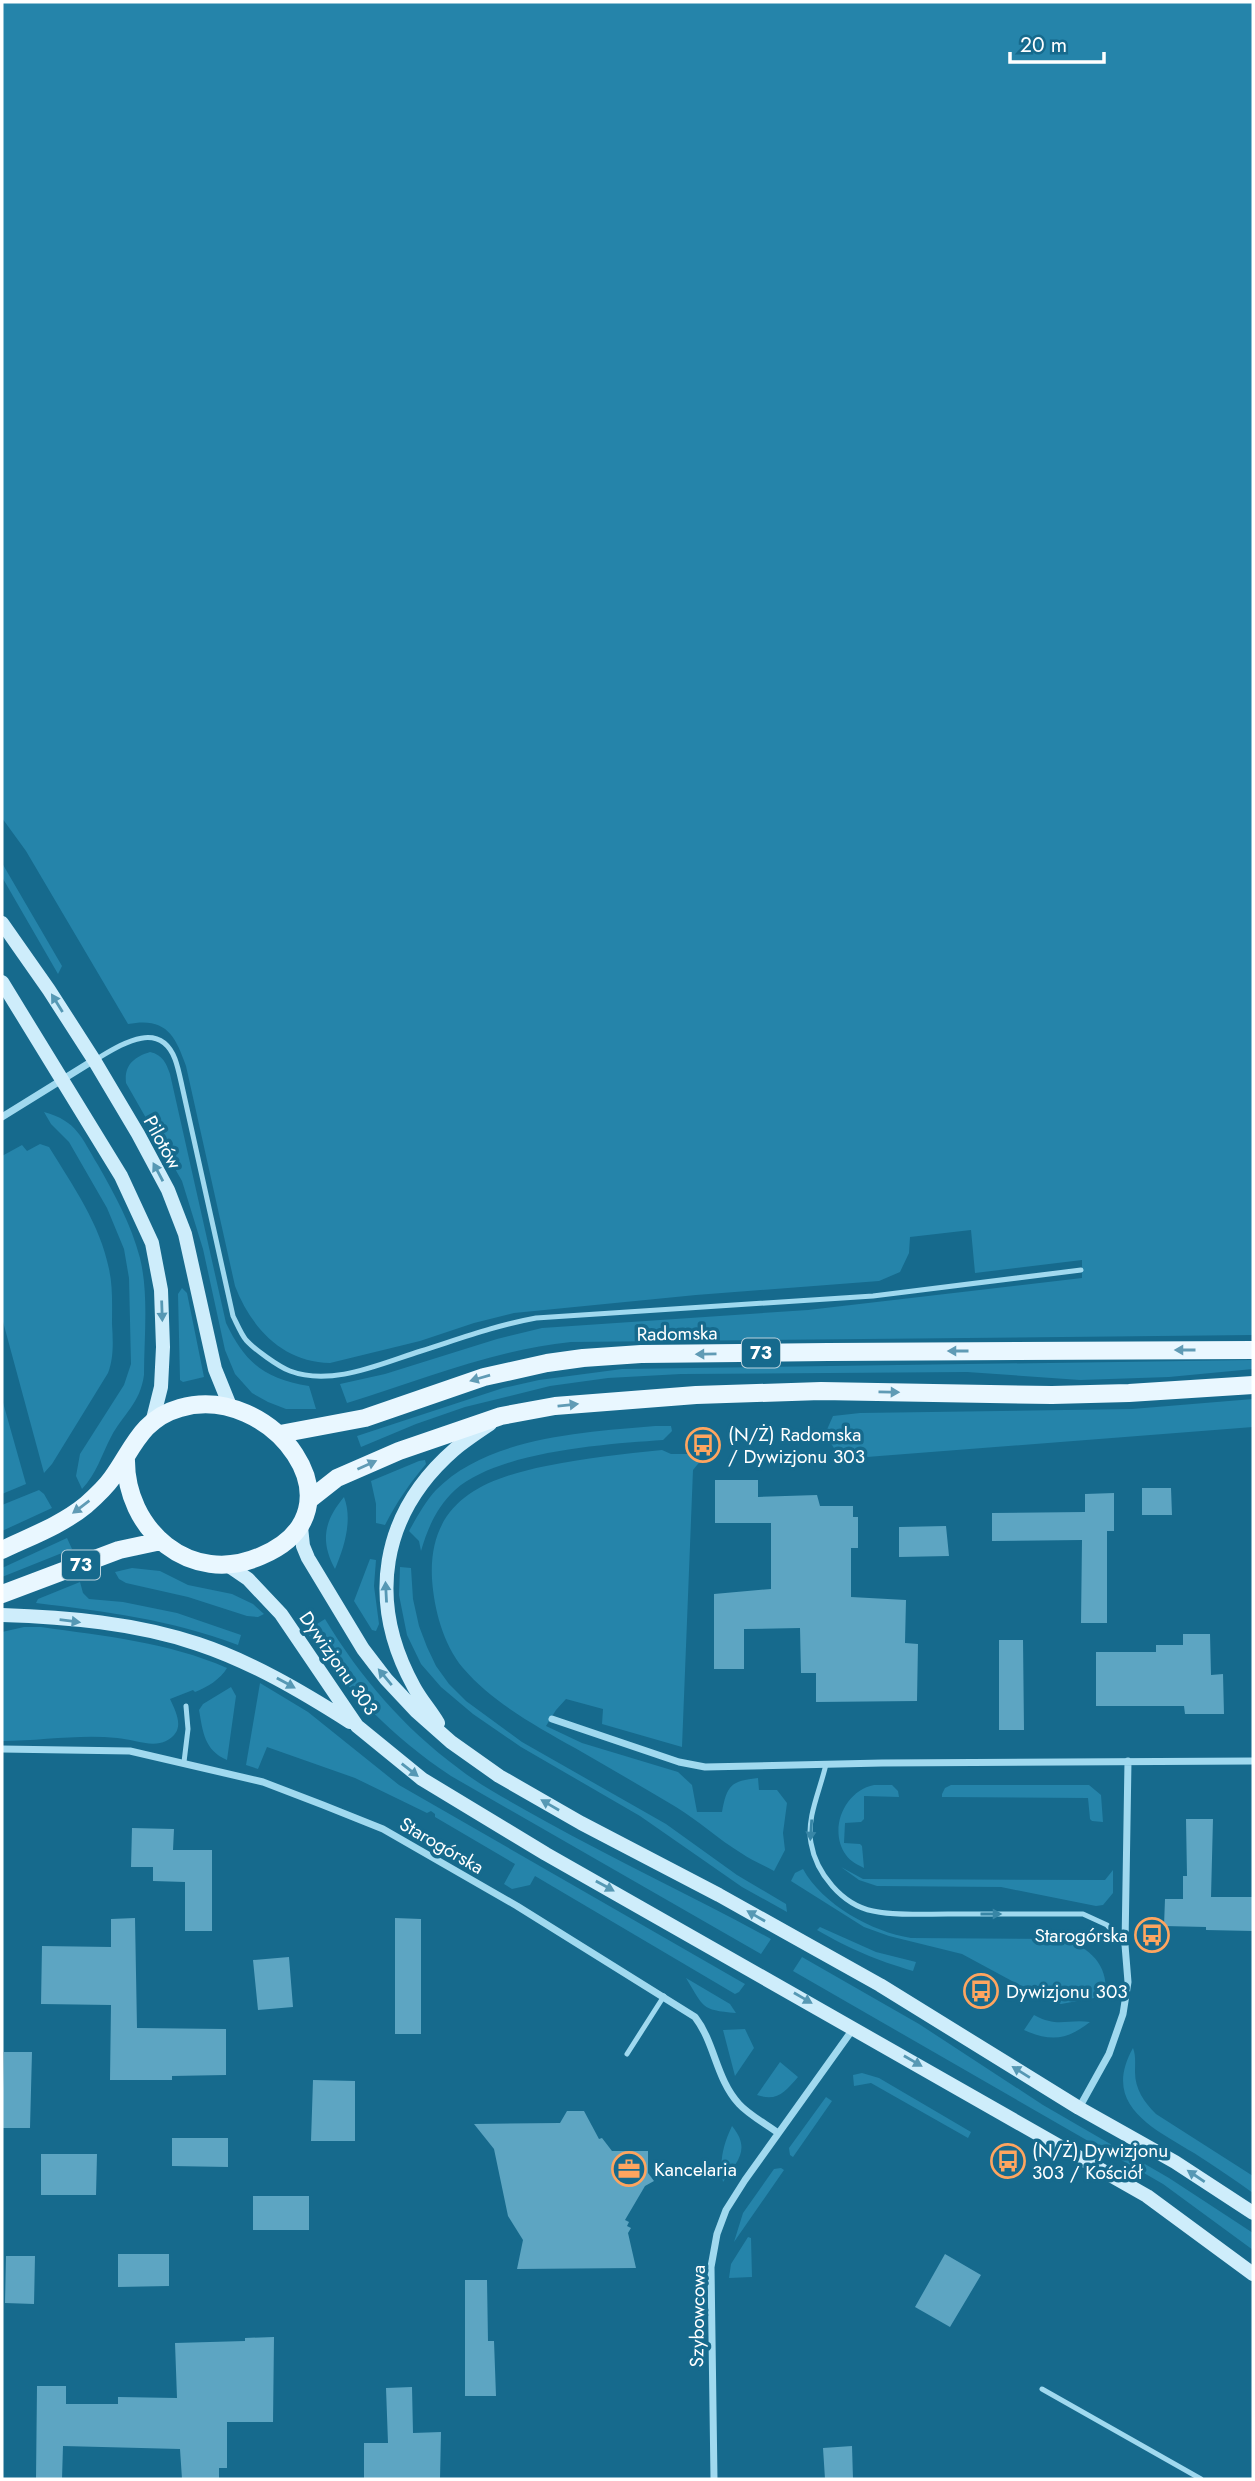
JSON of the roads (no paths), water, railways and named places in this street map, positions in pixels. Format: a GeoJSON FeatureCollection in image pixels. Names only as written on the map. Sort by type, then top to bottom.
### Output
{"type":"FeatureCollection","features":[{"type":"Feature","properties":{"kind":"main road","name":"Pilotów"},"geometry":{"type":"LineString","coordinates":[[2,923],[94,1060],[168,1190],[185,1234],[215,1369],[230,1406]]}},
{"type":"Feature","properties":{"kind":"main road"},"geometry":{"type":"LineString","coordinates":[[2,982],[121,1176],[152,1243],[161,1290],[163,1347],[161,1387],[152,1423]]}},
{"type":"Feature","properties":{"kind":"main road","name":"Radomska"},"geometry":{"type":"LineString","coordinates":[[280,1434],[365,1418],[484,1377],[583,1358],[641,1354],[1253,1350]]}},
{"type":"Feature","properties":{"kind":"main road","name":"73"},"geometry":{"type":"LineString","coordinates":[[309,1500],[337,1478],[398,1451],[501,1416],[555,1406],[696,1395],[821,1391],[1064,1395],[1253,1385]]}},
{"type":"Feature","properties":{"kind":"main road","name":"73"},"geometry":{"type":"LineString","coordinates":[[2,1550],[84,1506],[110,1481],[134,1441],[152,1423],[180,1407],[205,1404],[230,1406],[254,1415],[280,1434],[300,1459],[308,1482],[309,1500],[301,1527]]}},
{"type":"Feature","properties":{"kind":"main road"},"geometry":{"type":"LineString","coordinates":[[451,1742],[414,1687],[394,1638],[385,1588],[386,1566],[397,1527],[416,1494],[435,1469],[456,1448],[501,1416]]}},
{"type":"Feature","properties":{"kind":"main road"},"geometry":{"type":"LineString","coordinates":[[126,1457],[127,1483],[132,1502],[143,1521],[161,1541],[189,1558],[226,1564],[246,1562],[273,1551],[301,1527]]}},
{"type":"Feature","properties":{"kind":"main road","name":"Dywizjonu 303"},"geometry":{"type":"LineString","coordinates":[[301,1527],[303,1546],[308,1558],[363,1649],[408,1703],[451,1742],[499,1776],[570,1817],[719,1895],[880,1985],[1079,2108],[1175,2162],[1253,2213]]}},
{"type":"Feature","properties":{"kind":"main road","name":"73"},"geometry":{"type":"LineString","coordinates":[[2,1594],[119,1550],[161,1541]]}},
{"type":"Feature","properties":{"kind":"main road","name":"Dywizjonu 303"},"geometry":{"type":"LineString","coordinates":[[226,1564],[248,1579],[281,1614],[357,1726],[422,1779],[546,1854],[1147,2196],[1253,2274]]}},
{"type":"Feature","properties":{"kind":"main road"},"geometry":{"type":"LineString","coordinates":[[2,1615],[134,1628],[196,1643],[267,1672],[357,1726]]}},
{"type":"Feature","properties":{"kind":"street"},"geometry":{"type":"LineString","coordinates":[[2,1117],[94,1060]]}},
{"type":"Feature","properties":{"kind":"street"},"geometry":{"type":"LineString","coordinates":[[552,1719],[679,1762],[705,1767],[1253,1761]]}},
{"type":"Feature","properties":{"kind":"street","name":"Starogórska"},"geometry":{"type":"LineString","coordinates":[[2,1749],[130,1751],[184,1762],[263,1782],[383,1829],[517,1906],[695,2017],[706,2031],[721,2075],[739,2105],[778,2133]]}},
{"type":"Feature","properties":{"kind":"street"},"geometry":{"type":"LineString","coordinates":[[1079,2108],[1110,2054],[1123,2014],[1128,1982],[1125,1945],[1128,1761]]}},
{"type":"Feature","properties":{"kind":"street","name":"Szybowcowa"},"geometry":{"type":"LineString","coordinates":[[714,2479],[711,2267],[717,2234],[726,2210],[854,2027]]}},
{"type":"Feature","properties":{"kind":"lane"},"geometry":{"type":"LineString","coordinates":[[94,1060],[139,1037],[160,1040],[175,1057],[233,1316],[246,1340],[289,1371],[329,1376],[364,1369],[510,1323],[536,1318],[873,1296],[1081,1270]]}},
{"type":"Feature","properties":{"kind":"lane"},"geometry":{"type":"LineString","coordinates":[[184,1762],[188,1729],[186,1706]]}},
{"type":"Feature","properties":{"kind":"lane"},"geometry":{"type":"LineString","coordinates":[[826,1764],[813,1814],[811,1842],[815,1857],[829,1884],[849,1899],[872,1911],[1083,1914],[1107,1925],[1125,1945]]}},
{"type":"Feature","properties":{"kind":"lane"},"geometry":{"type":"LineString","coordinates":[[627,2054],[664,1996]]}},
{"type":"Feature","properties":{"kind":"lane"},"geometry":{"type":"LineString","coordinates":[[1042,2389],[1200,2479]]}},
{"type":"Feature","properties":{"kind":"place","name":"(N/Ż) Radomska / Dywizjonu 303"},"geometry":{"type":"Point","coordinates":[703,1445]}},
{"type":"Feature","properties":{"kind":"place","name":"Starogórska"},"geometry":{"type":"Point","coordinates":[1152,1935]}},
{"type":"Feature","properties":{"kind":"place","name":"Dywizjonu 303"},"geometry":{"type":"Point","coordinates":[981,1991]}},
{"type":"Feature","properties":{"kind":"place","name":"(N/Ż) Dywizjonu 303 / Kościół"},"geometry":{"type":"Point","coordinates":[1008,2161]}},
{"type":"Feature","properties":{"kind":"place","name":"Kancelaria"},"geometry":{"type":"Point","coordinates":[629,2169]}}]}
